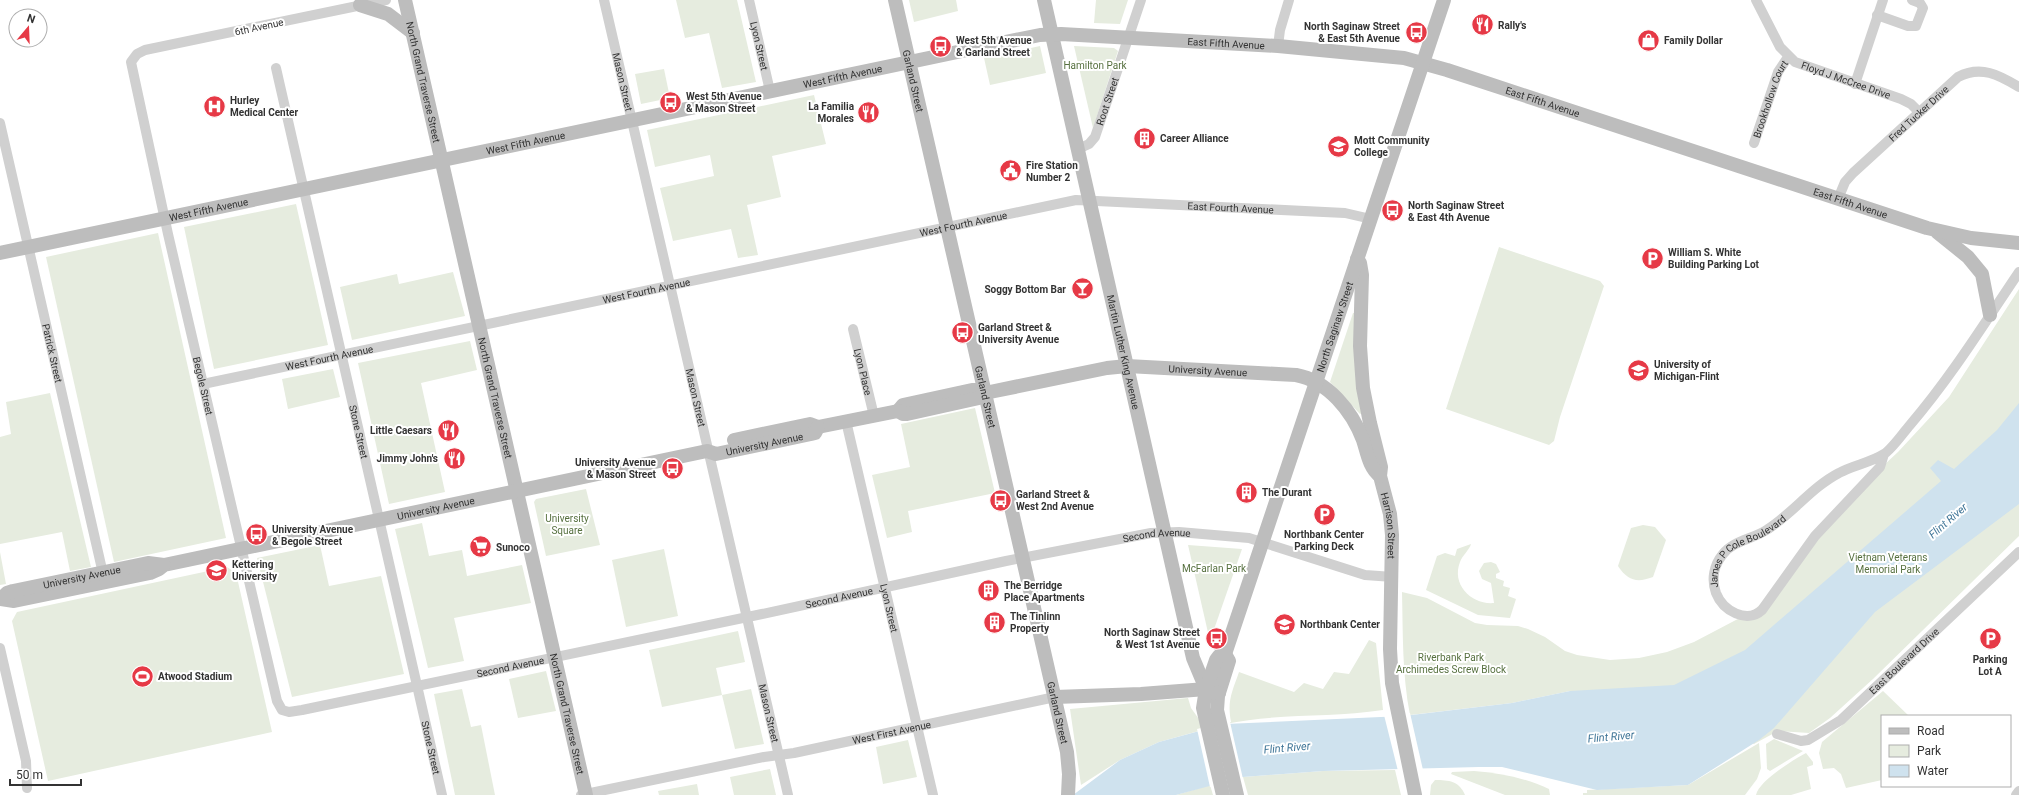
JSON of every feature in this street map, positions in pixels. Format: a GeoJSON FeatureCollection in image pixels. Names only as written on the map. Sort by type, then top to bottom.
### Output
{"type":"FeatureCollection","features":[{"type":"Feature","properties":{"kind":"street","name":"6th Avenue"},"geometry":{"type":"LineString","coordinates":[[134,57],[145,50],[386,0]]}},
{"type":"Feature","properties":{"kind":"street","name":"North Grand Traverse Street"},"geometry":{"type":"LineString","coordinates":[[405,0],[554,656],[584,795]]}},
{"type":"Feature","properties":{"kind":"street","name":"Mason Street"},"geometry":{"type":"LineString","coordinates":[[604,0],[707,451],[788,795]]}},
{"type":"Feature","properties":{"kind":"street","name":"Lyon Street"},"geometry":{"type":"LineString","coordinates":[[749,0],[770,91]]}},
{"type":"Feature","properties":{"kind":"street","name":"Garland Street"},"geometry":{"type":"LineString","coordinates":[[895,0],[1024,558],[1068,762],[1068,795]]}},
{"type":"Feature","properties":{"kind":"street","name":"Martin Luther King Avenue"},"geometry":{"type":"LineString","coordinates":[[1044,0],[1193,658],[1212,691]]}},
{"type":"Feature","properties":{"kind":"street","name":"Root Street"},"geometry":{"type":"LineString","coordinates":[[1078,149],[1087,145],[1093,140],[1141,0]]}},
{"type":"Feature","properties":{"kind":"street"},"geometry":{"type":"LineString","coordinates":[[1278,46],[1281,26],[1290,0]]}},
{"type":"Feature","properties":{"kind":"street","name":"North Saginaw Street"},"geometry":{"type":"LineString","coordinates":[[1213,722],[1203,702],[1212,691],[1217,658],[1225,654],[1444,0]]}},
{"type":"Feature","properties":{"kind":"street","name":"Floyd J McCree Drive"},"geometry":{"type":"LineString","coordinates":[[1756,0],[1780,46],[1788,57],[1800,65],[1906,101],[1919,112]]}},
{"type":"Feature","properties":{"kind":"street"},"geometry":{"type":"LineString","coordinates":[[1855,84],[1883,0]]}},
{"type":"Feature","properties":{"kind":"street"},"geometry":{"type":"LineString","coordinates":[[1877,15],[1908,26],[1916,26],[1923,8],[1920,3],[1912,0]]}},
{"type":"Feature","properties":{"kind":"street"},"geometry":{"type":"LineString","coordinates":[[360,5],[388,14],[413,33]]}},
{"type":"Feature","properties":{"kind":"street","name":"West Fifth Avenue"},"geometry":{"type":"LineString","coordinates":[[0,253],[909,62],[1052,34]]}},
{"type":"Feature","properties":{"kind":"street","name":"East Fifth Avenue"},"geometry":{"type":"LineString","coordinates":[[1052,34],[1278,46],[1397,57],[1423,62],[1934,230],[1971,238],[2019,243]]}},
{"type":"Feature","properties":{"kind":"street","name":"Begole Street"},"geometry":{"type":"LineString","coordinates":[[134,57],[131,64],[133,77],[165,218],[277,701],[279,708],[284,711]]}},
{"type":"Feature","properties":{"kind":"street","name":"Brookhollow Court"},"geometry":{"type":"LineString","coordinates":[[1754,143],[1778,72],[1788,57]]}},
{"type":"Feature","properties":{"kind":"street","name":"Stone Street"},"geometry":{"type":"LineString","coordinates":[[276,68],[442,795]]}},
{"type":"Feature","properties":{"kind":"street","name":"Fred Tucker Drive"},"geometry":{"type":"LineString","coordinates":[[1838,199],[1850,176],[1958,77],[1973,72],[1996,74],[2019,87]]}},
{"type":"Feature","properties":{"kind":"street","name":"Patrick Street"},"geometry":{"type":"LineString","coordinates":[[0,123],[104,577]]}},
{"type":"Feature","properties":{"kind":"street","name":"West Fourth Avenue"},"geometry":{"type":"LineString","coordinates":[[204,384],[1070,201],[1089,200]]}},
{"type":"Feature","properties":{"kind":"street","name":"East Fourth Avenue"},"geometry":{"type":"LineString","coordinates":[[1089,200],[1345,212],[1371,219]]}},
{"type":"Feature","properties":{"kind":"street"},"geometry":{"type":"LineString","coordinates":[[1934,230],[1968,257],[1982,274],[1990,315]]}},
{"type":"Feature","properties":{"kind":"street","name":"Harrison Street"},"geometry":{"type":"LineString","coordinates":[[1357,259],[1360,263],[1362,275],[1360,332],[1361,373],[1367,412],[1382,467],[1380,476],[1391,524],[1393,577],[1390,660],[1396,709],[1415,795]]}},
{"type":"Feature","properties":{"kind":"street","name":"James P Cole Boulevard"},"geometry":{"type":"LineString","coordinates":[[1884,454],[1832,476],[1766,530],[1728,548],[1717,562],[1714,576],[1716,592],[1724,605],[1736,613],[1747,617],[1762,610],[1816,536],[1880,467],[1884,454],[1947,380],[2019,272]]}},
{"type":"Feature","properties":{"kind":"street","name":"Lyon Place"},"geometry":{"type":"LineString","coordinates":[[853,329],[874,416]]}},
{"type":"Feature","properties":{"kind":"street","name":"University Avenue"},"geometry":{"type":"LineString","coordinates":[[1,599],[14,601],[104,577],[154,572],[164,564],[707,451],[716,454],[815,433],[818,427],[846,421],[898,411],[903,414],[915,412],[978,398],[985,393],[1107,368],[1127,366],[1293,375],[1315,382],[1332,394],[1349,413],[1357,427],[1373,468],[1380,476]]}},
{"type":"Feature","properties":{"kind":"street","name":"Lyon Street"},"geometry":{"type":"LineString","coordinates":[[846,421],[933,795]]}},
{"type":"Feature","properties":{"kind":"street","name":"Second Avenue"},"geometry":{"type":"LineString","coordinates":[[284,711],[302,710],[1146,533],[1165,532],[1240,537],[1263,542],[1365,575],[1393,577]]}},
{"type":"Feature","properties":{"kind":"street","name":"East Boulevard Drive"},"geometry":{"type":"LineString","coordinates":[[1776,734],[1801,741],[1808,740],[1841,720],[2019,552]]}},
{"type":"Feature","properties":{"kind":"street"},"geometry":{"type":"LineString","coordinates":[[0,648],[26,761],[27,788]]}},
{"type":"Feature","properties":{"kind":"street","name":"West First Avenue"},"geometry":{"type":"LineString","coordinates":[[584,795],[764,757],[917,727],[1054,697],[1212,691]]}},
{"type":"Feature","properties":{"kind":"street"},"geometry":{"type":"LineString","coordinates":[[1213,722],[1223,795]]}},
{"type":"Feature","properties":{"kind":"street"},"geometry":{"type":"LineString","coordinates":[[1213,722],[1237,795]]}},
{"type":"Feature","properties":{"kind":"street"},"geometry":{"type":"LineString","coordinates":[[2016,795],[2019,791]]}},
{"type":"Feature","properties":{"kind":"green space"},"geometry":{"type":"Polygon","coordinates":[[[676,0],[737,0],[756,82],[722,88],[709,33],[685,38],[676,0]]]}},
{"type":"Feature","properties":{"kind":"green space"},"geometry":{"type":"Polygon","coordinates":[[[909,0],[956,0],[958,11],[914,22],[909,0]]]}},
{"type":"Feature","properties":{"kind":"green space"},"geometry":{"type":"Polygon","coordinates":[[[1096,0],[1128,0],[1120,24],[1094,23],[1096,0]]]}},
{"type":"Feature","properties":{"kind":"green space"},"geometry":{"type":"Polygon","coordinates":[[[1040,46],[1046,73],[990,85],[984,58],[1040,46]]]}},
{"type":"Feature","properties":{"kind":"green space","name":"Hamilton Park"},"geometry":{"type":"Polygon","coordinates":[[[1074,46],[1114,48],[1118,51],[1093,128],[1074,46]]]}},
{"type":"Feature","properties":{"kind":"green space"},"geometry":{"type":"Polygon","coordinates":[[[664,69],[670,98],[641,104],[635,74],[664,69]]]}},
{"type":"Feature","properties":{"kind":"green space"},"geometry":{"type":"Polygon","coordinates":[[[814,95],[826,144],[772,156],[781,197],[747,205],[758,255],[738,258],[731,229],[673,241],[660,188],[714,176],[710,155],[655,167],[647,130],[814,95]]]}},
{"type":"Feature","properties":{"kind":"green space"},"geometry":{"type":"Polygon","coordinates":[[[296,204],[328,345],[214,369],[184,227],[296,204]]]}},
{"type":"Feature","properties":{"kind":"green space"},"geometry":{"type":"Polygon","coordinates":[[[158,233],[226,538],[114,562],[46,257],[158,233]]]}},
{"type":"Feature","properties":{"kind":"green space"},"geometry":{"type":"Polygon","coordinates":[[[1499,247],[1600,281],[1604,286],[1560,417],[1554,441],[1549,445],[1446,409],[1499,247]]]}},
{"type":"Feature","properties":{"kind":"green space"},"geometry":{"type":"Polygon","coordinates":[[[453,272],[465,316],[352,340],[340,287],[397,274],[399,284],[453,272]]]}},
{"type":"Feature","properties":{"kind":"green space","name":"Vietnam Veterans Memorial Park"},"geometry":{"type":"Polygon","coordinates":[[[2019,289],[2019,536],[1873,679],[1830,718],[1809,733],[1778,731],[1754,744],[1570,691],[1512,703],[1410,715],[1404,669],[1402,592],[1427,598],[1475,623],[1518,626],[1545,637],[1565,651],[1577,655],[1610,660],[1639,658],[1667,652],[1694,642],[1753,611],[1766,599],[1826,519],[1898,452],[1949,397],[2019,289]]]}},
{"type":"Feature","properties":{"kind":"green space"},"geometry":{"type":"Polygon","coordinates":[[[1353,313],[1362,413],[1360,414],[1330,382],[1353,313]]]}},
{"type":"Feature","properties":{"kind":"green space"},"geometry":{"type":"Polygon","coordinates":[[[470,341],[477,370],[421,383],[445,492],[389,504],[358,363],[470,341]]]}},
{"type":"Feature","properties":{"kind":"green space"},"geometry":{"type":"Polygon","coordinates":[[[333,369],[340,397],[288,409],[282,379],[333,369]]]}},
{"type":"Feature","properties":{"kind":"green space"},"geometry":{"type":"Polygon","coordinates":[[[50,393],[91,567],[70,571],[62,532],[0,544],[0,437],[11,434],[6,402],[50,393]]]}},
{"type":"Feature","properties":{"kind":"green space"},"geometry":{"type":"Polygon","coordinates":[[[975,408],[995,493],[908,511],[912,532],[887,538],[872,475],[910,467],[901,424],[975,408]]]}},
{"type":"Feature","properties":{"kind":"green space","name":"University Square"},"geometry":{"type":"Polygon","coordinates":[[[586,489],[600,545],[546,556],[534,502],[536,499],[586,489]]]}},
{"type":"Feature","properties":{"kind":"green space"},"geometry":{"type":"Polygon","coordinates":[[[422,523],[429,556],[462,550],[467,576],[522,565],[531,603],[454,618],[464,661],[428,668],[395,529],[422,523]]]}},
{"type":"Feature","properties":{"kind":"green space"},"geometry":{"type":"Polygon","coordinates":[[[1643,525],[1655,527],[1666,540],[1653,577],[1638,580],[1629,578],[1618,566],[1631,528],[1643,525]]]}},
{"type":"Feature","properties":{"kind":"green space"},"geometry":{"type":"Polygon","coordinates":[[[1471,544],[1462,557],[1458,570],[1458,578],[1461,586],[1465,592],[1478,601],[1494,603],[1491,583],[1482,579],[1479,571],[1484,563],[1491,562],[1496,564],[1500,572],[1496,574],[1496,578],[1504,581],[1503,586],[1510,588],[1508,596],[1516,599],[1510,618],[1478,615],[1426,590],[1437,556],[1445,553],[1455,556],[1457,549],[1471,544]]]}},
{"type":"Feature","properties":{"kind":"green space"},"geometry":{"type":"Polygon","coordinates":[[[320,545],[329,586],[381,576],[404,674],[292,697],[257,558],[320,545]]]}},
{"type":"Feature","properties":{"kind":"green space","name":"McFarlan Park"},"geometry":{"type":"Polygon","coordinates":[[[1188,545],[1242,549],[1211,638],[1209,637],[1188,545]]]}},
{"type":"Feature","properties":{"kind":"green space"},"geometry":{"type":"Polygon","coordinates":[[[664,549],[678,616],[626,627],[612,560],[664,549]]]}},
{"type":"Feature","properties":{"kind":"green space"},"geometry":{"type":"Polygon","coordinates":[[[0,552],[6,584],[0,585],[0,552]]]}},
{"type":"Feature","properties":{"kind":"green space","name":"Atwood Stadium"},"geometry":{"type":"Polygon","coordinates":[[[227,567],[236,573],[272,732],[48,781],[12,621],[17,612],[227,567]]]}},
{"type":"Feature","properties":{"kind":"green space"},"geometry":{"type":"Polygon","coordinates":[[[738,631],[745,662],[716,668],[722,695],[662,707],[649,650],[738,631]]]}},
{"type":"Feature","properties":{"kind":"green space"},"geometry":{"type":"Polygon","coordinates":[[[1369,640],[1376,643],[1383,710],[1344,714],[1264,718],[1225,724],[1231,722],[1230,702],[1232,691],[1239,672],[1294,692],[1304,683],[1323,689],[1334,672],[1349,674],[1369,640]]]}},
{"type":"Feature","properties":{"kind":"green space"},"geometry":{"type":"Polygon","coordinates":[[[546,671],[556,711],[518,718],[509,679],[546,671]]]}},
{"type":"Feature","properties":{"kind":"green space"},"geometry":{"type":"Polygon","coordinates":[[[462,689],[471,727],[481,725],[495,795],[455,795],[434,694],[462,689]]]}},
{"type":"Feature","properties":{"kind":"green space"},"geometry":{"type":"Polygon","coordinates":[[[751,689],[764,744],[735,749],[722,695],[751,689]]]}},
{"type":"Feature","properties":{"kind":"green space"},"geometry":{"type":"Polygon","coordinates":[[[1883,691],[1908,715],[1881,715],[1881,780],[1846,788],[1841,774],[1834,768],[1823,769],[1819,753],[1822,742],[1883,691]]]}},
{"type":"Feature","properties":{"kind":"green space"},"geometry":{"type":"Polygon","coordinates":[[[1188,698],[1191,708],[1206,729],[1159,742],[1120,760],[1081,785],[1070,709],[1188,698]]]}},
{"type":"Feature","properties":{"kind":"green space"},"geometry":{"type":"Polygon","coordinates":[[[1774,739],[1803,751],[1770,771],[1767,769],[1766,744],[1774,739]]]}},
{"type":"Feature","properties":{"kind":"green space"},"geometry":{"type":"Polygon","coordinates":[[[908,740],[917,777],[883,784],[876,747],[908,740]]]}},
{"type":"Feature","properties":{"kind":"green space"},"geometry":{"type":"Polygon","coordinates":[[[1759,743],[1761,768],[1757,779],[1745,795],[1583,795],[1583,793],[1587,793],[1587,790],[1688,785],[1759,743]]]}},
{"type":"Feature","properties":{"kind":"green space"},"geometry":{"type":"Polygon","coordinates":[[[1806,753],[1813,762],[1813,765],[1807,767],[1811,789],[1791,795],[1756,795],[1758,789],[1770,777],[1806,753]]]}},
{"type":"Feature","properties":{"kind":"green space"},"geometry":{"type":"Polygon","coordinates":[[[770,769],[776,795],[734,795],[730,777],[770,769]]]}},
{"type":"Feature","properties":{"kind":"green space"},"geometry":{"type":"Polygon","coordinates":[[[1395,770],[1401,795],[1248,795],[1243,777],[1323,771],[1395,770]]]}},
{"type":"Feature","properties":{"kind":"green space"},"geometry":{"type":"Polygon","coordinates":[[[1474,771],[1522,779],[1549,789],[1550,795],[1505,795],[1451,774],[1452,772],[1474,771]]]}},
{"type":"Feature","properties":{"kind":"green space"},"geometry":{"type":"Polygon","coordinates":[[[1435,780],[1445,780],[1457,784],[1463,790],[1465,795],[1430,795],[1431,785],[1435,780]]]}},
{"type":"Feature","properties":{"kind":"green space"},"geometry":{"type":"Polygon","coordinates":[[[697,784],[699,795],[659,795],[658,791],[697,784]]]}},
{"type":"Feature","properties":{"kind":"green space"},"geometry":{"type":"Polygon","coordinates":[[[1210,785],[1213,795],[1176,795],[1210,785]]]}},
{"type":"Feature","properties":{"kind":"water","name":"Flint River"},"geometry":{"type":"Polygon","coordinates":[[[2019,403],[2019,504],[1875,612],[1774,728],[1759,740],[1688,785],[1597,790],[1502,767],[1479,767],[1323,771],[1243,777],[1176,795],[1073,795],[1120,760],[1159,742],[1225,724],[1403,716],[1512,703],[1570,691],[1674,685],[1745,650],[1941,481],[1930,468],[1938,460],[1954,469],[1997,430],[2019,403]]]}},
{"type":"Feature","properties":{"kind":"pier"},"geometry":{"type":"Polygon","coordinates":[[[1410,713],[1423,770],[1398,771],[1384,715],[1410,713]]]}},
{"type":"Feature","properties":{"kind":"pier"},"geometry":{"type":"Polygon","coordinates":[[[1230,722],[1243,779],[1210,787],[1197,729],[1230,722]]]}},
{"type":"Feature","properties":{"kind":"place","name":"Rally's"},"geometry":{"type":"Point","coordinates":[1482,25]}},
{"type":"Feature","properties":{"kind":"place","name":"North Saginaw Street & East 5th Avenue"},"geometry":{"type":"Point","coordinates":[1416,32]}},
{"type":"Feature","properties":{"kind":"place","name":"Family Dollar"},"geometry":{"type":"Point","coordinates":[1649,40]}},
{"type":"Feature","properties":{"kind":"place","name":"West 5th Avenue & Garland Street"},"geometry":{"type":"Point","coordinates":[940,46]}},
{"type":"Feature","properties":{"kind":"place","name":"West 5th Avenue & Mason Street"},"geometry":{"type":"Point","coordinates":[670,102]}},
{"type":"Feature","properties":{"kind":"place","name":"Hurley Medical Center"},"geometry":{"type":"Point","coordinates":[214,106]}},
{"type":"Feature","properties":{"kind":"place","name":"La Familia Morales"},"geometry":{"type":"Point","coordinates":[869,112]}},
{"type":"Feature","properties":{"kind":"place","name":"Career Alliance"},"geometry":{"type":"Point","coordinates":[1144,138]}},
{"type":"Feature","properties":{"kind":"place","name":"Mott Community College"},"geometry":{"type":"Point","coordinates":[1338,146]}},
{"type":"Feature","properties":{"kind":"place","name":"Fire Station Number 2"},"geometry":{"type":"Point","coordinates":[1010,171]}},
{"type":"Feature","properties":{"kind":"place","name":"North Saginaw Street & East 4th Avenue"},"geometry":{"type":"Point","coordinates":[1393,211]}},
{"type":"Feature","properties":{"kind":"place","name":"William S. White Building Parking Lot"},"geometry":{"type":"Point","coordinates":[1652,258]}},
{"type":"Feature","properties":{"kind":"place","name":"Soggy Bottom Bar"},"geometry":{"type":"Point","coordinates":[1082,289]}},
{"type":"Feature","properties":{"kind":"place","name":"Garland Street & University Avenue"},"geometry":{"type":"Point","coordinates":[962,333]}},
{"type":"Feature","properties":{"kind":"place","name":"University of Michigan-Flint"},"geometry":{"type":"Point","coordinates":[1639,370]}},
{"type":"Feature","properties":{"kind":"place","name":"Little Caesars"},"geometry":{"type":"Point","coordinates":[448,430]}},
{"type":"Feature","properties":{"kind":"place","name":"Jimmy John's"},"geometry":{"type":"Point","coordinates":[454,458]}},
{"type":"Feature","properties":{"kind":"place","name":"University Avenue & Mason Street"},"geometry":{"type":"Point","coordinates":[672,468]}},
{"type":"Feature","properties":{"kind":"place","name":"The Durant"},"geometry":{"type":"Point","coordinates":[1246,492]}},
{"type":"Feature","properties":{"kind":"place","name":"Garland Street & West 2nd Avenue"},"geometry":{"type":"Point","coordinates":[1000,500]}},
{"type":"Feature","properties":{"kind":"place","name":"Northbank Center Parking Deck"},"geometry":{"type":"Point","coordinates":[1324,514]}},
{"type":"Feature","properties":{"kind":"place","name":"University Avenue & Begole Street"},"geometry":{"type":"Point","coordinates":[256,535]}},
{"type":"Feature","properties":{"kind":"place","name":"Sunoco"},"geometry":{"type":"Point","coordinates":[480,547]}},
{"type":"Feature","properties":{"kind":"place","name":"Kettering University"},"geometry":{"type":"Point","coordinates":[216,570]}},
{"type":"Feature","properties":{"kind":"place","name":"The Berridge Place Apartments"},"geometry":{"type":"Point","coordinates":[988,591]}},
{"type":"Feature","properties":{"kind":"place","name":"The Tinlinn Property"},"geometry":{"type":"Point","coordinates":[994,622]}},
{"type":"Feature","properties":{"kind":"place","name":"Northbank Center"},"geometry":{"type":"Point","coordinates":[1284,624]}},
{"type":"Feature","properties":{"kind":"place","name":"North Saginaw Street & West 1st Avenue"},"geometry":{"type":"Point","coordinates":[1216,638]}},
{"type":"Feature","properties":{"kind":"place","name":"Parking Lot A"},"geometry":{"type":"Point","coordinates":[1990,639]}},
{"type":"Feature","properties":{"kind":"place","name":"Atwood Stadium"},"geometry":{"type":"Point","coordinates":[142,676]}},
{"type":"Feature","properties":{"kind":"park label","name":"Riverbank Park Archimedes Screw Block"},"geometry":{"type":"Point","coordinates":[1451,662]}}]}
